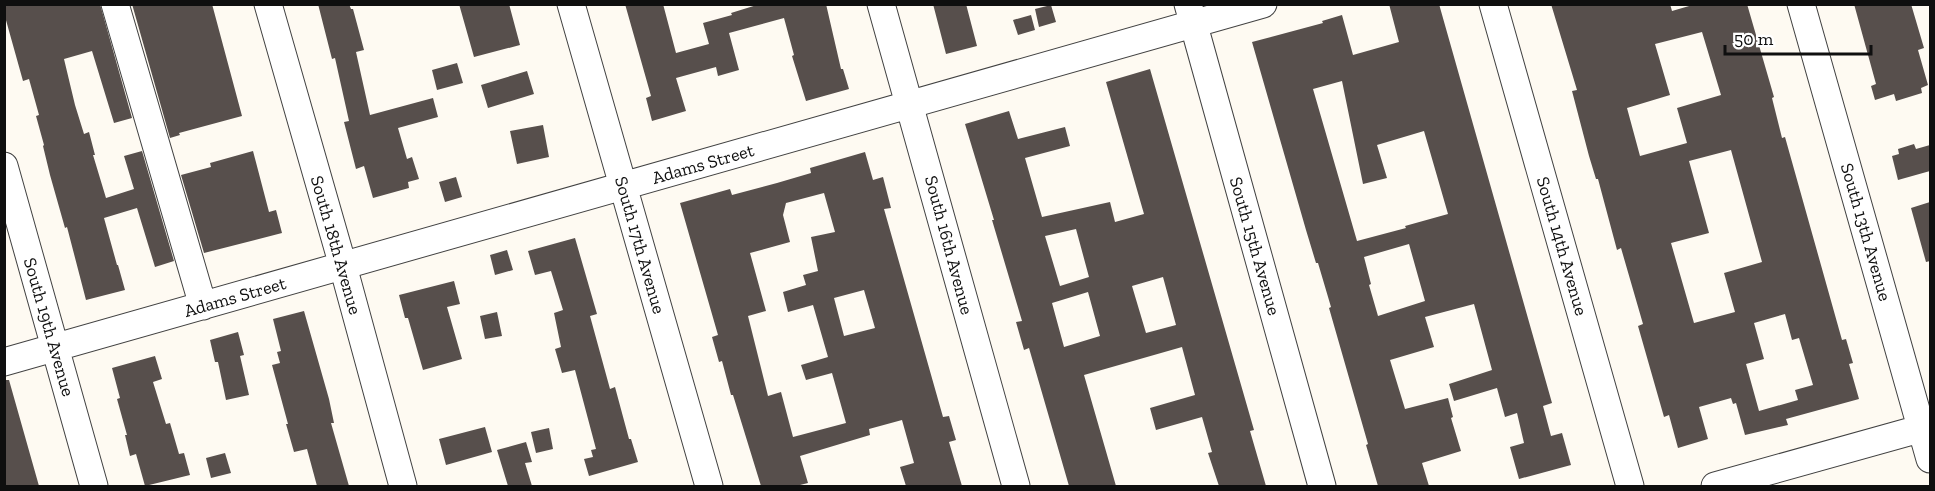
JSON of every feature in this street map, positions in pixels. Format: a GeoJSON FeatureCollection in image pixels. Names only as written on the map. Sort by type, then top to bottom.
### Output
{"type":"FeatureCollection","features":[{"type":"Feature","properties":{"kind":"street"},"geometry":{"type":"LineString","coordinates":[[115,4],[203,306]]}},
{"type":"Feature","properties":{"kind":"street","name":"South 18th Avenue"},"geometry":{"type":"LineString","coordinates":[[268,4],[403,486]]}},
{"type":"Feature","properties":{"kind":"street","name":"South 17th Avenue"},"geometry":{"type":"LineString","coordinates":[[571,4],[709,486]]}},
{"type":"Feature","properties":{"kind":"street","name":"South 16th Avenue"},"geometry":{"type":"LineString","coordinates":[[881,4],[1016,486]]}},
{"type":"Feature","properties":{"kind":"street","name":"Adams Street"},"geometry":{"type":"LineString","coordinates":[[4,362],[910,105],[1191,14],[1263,4]]}},
{"type":"Feature","properties":{"kind":"street","name":"South 14th Avenue"},"geometry":{"type":"LineString","coordinates":[[1493,4],[1630,486]]}},
{"type":"Feature","properties":{"kind":"street","name":"South 13th Avenue"},"geometry":{"type":"LineString","coordinates":[[1801,4],[1926,427],[1930,459]]}},
{"type":"Feature","properties":{"kind":"street","name":"South 15th Avenue"},"geometry":{"type":"LineString","coordinates":[[1191,14],[1322,486]]}},
{"type":"Feature","properties":{"kind":"street","name":"South 19th Avenue"},"geometry":{"type":"LineString","coordinates":[[4,166],[94,486]]}},
{"type":"Feature","properties":{"kind":"street"},"geometry":{"type":"LineString","coordinates":[[1715,486],[1926,427]]}},
{"type":"Feature","properties":{"kind":"building"},"geometry":{"type":"Polygon","coordinates":[[[4,4],[100,4],[132,118],[114,123],[92,51],[64,59],[75,105],[84,134],[89,132],[95,155],[93,155],[106,198],[134,189],[124,156],[142,151],[174,261],[155,267],[137,208],[104,218],[125,290],[86,300],[67,227],[65,228],[50,175],[36,116],[39,115],[29,79],[23,81],[4,13],[4,4]]]}},
{"type":"Feature","properties":{"kind":"building"},"geometry":{"type":"Polygon","coordinates":[[[132,4],[212,4],[242,116],[179,133],[180,135],[170,138],[132,4]]]}},
{"type":"Feature","properties":{"kind":"building"},"geometry":{"type":"Polygon","coordinates":[[[318,4],[349,4],[353,9],[364,50],[356,52],[370,115],[433,98],[438,117],[398,128],[407,159],[412,157],[419,179],[408,182],[409,188],[373,198],[364,166],[356,169],[344,122],[349,121],[335,58],[332,59],[318,4]]]}},
{"type":"Feature","properties":{"kind":"building"},"geometry":{"type":"Polygon","coordinates":[[[459,4],[509,4],[520,45],[474,57],[459,4]]]}},
{"type":"Feature","properties":{"kind":"building"},"geometry":{"type":"Polygon","coordinates":[[[625,4],[663,4],[676,53],[709,44],[703,23],[732,15],[731,13],[760,4],[826,4],[841,69],[843,69],[849,89],[806,101],[792,56],[794,55],[784,18],[729,33],[739,70],[718,76],[716,67],[676,78],[686,111],[652,121],[646,98],[651,96],[625,4]]]}},
{"type":"Feature","properties":{"kind":"building"},"geometry":{"type":"Polygon","coordinates":[[[933,4],[966,4],[977,46],[946,54],[933,4]]]}},
{"type":"Feature","properties":{"kind":"building"},"geometry":{"type":"Polygon","coordinates":[[[1389,4],[1439,4],[1552,403],[1543,406],[1551,436],[1562,433],[1571,465],[1519,479],[1510,447],[1524,443],[1517,413],[1505,417],[1497,388],[1454,401],[1449,384],[1492,370],[1474,304],[1425,317],[1434,347],[1390,360],[1405,409],[1448,398],[1453,417],[1451,418],[1461,451],[1422,463],[1429,486],[1378,486],[1329,308],[1331,307],[1306,230],[1252,42],[1323,23],[1322,21],[1342,15],[1353,55],[1399,42],[1389,4]],[[1342,81],[1313,89],[1357,241],[1448,214],[1424,131],[1377,145],[1387,178],[1363,184],[1342,81]],[[1409,244],[1364,257],[1378,316],[1425,301],[1409,244]]]}},
{"type":"Feature","properties":{"kind":"building"},"geometry":{"type":"Polygon","coordinates":[[[1551,4],[1670,4],[1672,11],[1696,4],[1747,4],[1774,97],[1772,98],[1782,138],[1785,137],[1842,340],[1846,339],[1853,363],[1849,364],[1859,399],[1786,419],[1788,425],[1745,435],[1736,403],[1733,404],[1731,398],[1699,407],[1708,439],[1678,448],[1669,415],[1664,417],[1638,326],[1643,324],[1621,248],[1617,250],[1598,179],[1596,179],[1589,156],[1572,91],[1577,90],[1551,4]],[[1702,32],[1655,44],[1670,95],[1627,108],[1640,156],[1687,143],[1677,108],[1721,95],[1702,32]],[[1731,150],[1689,161],[1709,233],[1671,243],[1694,323],[1735,312],[1724,273],[1762,262],[1731,150]],[[1785,314],[1754,323],[1764,359],[1746,364],[1759,411],[1798,400],[1795,390],[1813,385],[1799,338],[1792,340],[1785,314]]]}},
{"type":"Feature","properties":{"kind":"building"},"geometry":{"type":"Polygon","coordinates":[[[1854,4],[1911,4],[1924,48],[1918,50],[1928,85],[1921,88],[1922,93],[1896,101],[1894,94],[1875,100],[1871,86],[1876,84],[1854,4]]]}},
{"type":"Feature","properties":{"kind":"building"},"geometry":{"type":"Polygon","coordinates":[[[1051,5],[1056,22],[1039,27],[1035,9],[1051,5]]]}},
{"type":"Feature","properties":{"kind":"building"},"geometry":{"type":"Polygon","coordinates":[[[1031,15],[1035,30],[1018,35],[1013,20],[1031,15]]]}},
{"type":"Feature","properties":{"kind":"building"},"geometry":{"type":"Polygon","coordinates":[[[457,63],[463,83],[437,90],[432,70],[457,63]]]}},
{"type":"Feature","properties":{"kind":"building"},"geometry":{"type":"Polygon","coordinates":[[[1150,69],[1254,430],[1250,431],[1266,486],[1219,486],[1208,453],[1212,452],[1202,417],[1156,430],[1150,408],[1195,395],[1182,347],[1084,375],[1116,486],[1069,486],[1029,348],[1024,350],[1016,322],[1022,321],[965,124],[1009,111],[1018,139],[1065,127],[1070,146],[1025,158],[1042,217],[1110,202],[1115,222],[1144,214],[1106,82],[1150,69]],[[1076,229],[1045,236],[1060,286],[1089,277],[1076,229]],[[1163,277],[1132,286],[1146,333],[1176,325],[1163,277]],[[1088,292],[1052,303],[1064,347],[1100,336],[1088,292]]]}},
{"type":"Feature","properties":{"kind":"building"},"geometry":{"type":"Polygon","coordinates":[[[527,71],[534,94],[488,108],[481,85],[527,71]]]}},
{"type":"Feature","properties":{"kind":"building"},"geometry":{"type":"Polygon","coordinates":[[[543,125],[549,157],[517,164],[510,131],[543,125]]]}},
{"type":"Feature","properties":{"kind":"building"},"geometry":{"type":"Polygon","coordinates":[[[1914,144],[1916,149],[1930,145],[1930,171],[1898,180],[1892,156],[1899,154],[1898,149],[1914,144]]]}},
{"type":"Feature","properties":{"kind":"building"},"geometry":{"type":"Polygon","coordinates":[[[253,151],[269,212],[276,210],[282,233],[204,253],[181,175],[211,167],[210,163],[253,151]]]}},
{"type":"Feature","properties":{"kind":"building"},"geometry":{"type":"Polygon","coordinates":[[[865,152],[873,180],[883,177],[891,208],[884,209],[943,417],[949,416],[956,440],[949,442],[962,486],[906,486],[900,467],[914,463],[902,420],[869,429],[870,435],[800,456],[808,483],[796,486],[761,486],[722,361],[719,362],[712,337],[718,335],[680,203],[730,189],[732,195],[777,183],[811,173],[810,168],[865,152]],[[824,193],[786,203],[783,215],[790,242],[750,253],[766,311],[748,316],[768,396],[781,392],[793,437],[846,423],[832,373],[806,380],[801,365],[828,357],[813,305],[788,312],[783,292],[806,285],[803,275],[818,271],[811,237],[835,232],[824,193]],[[864,290],[834,298],[844,336],[875,328],[864,290]]]}},
{"type":"Feature","properties":{"kind":"building"},"geometry":{"type":"Polygon","coordinates":[[[456,177],[462,197],[445,202],[439,182],[456,177]]]}},
{"type":"Feature","properties":{"kind":"building"},"geometry":{"type":"Polygon","coordinates":[[[1930,202],[1930,261],[1926,262],[1911,208],[1930,202]]]}},
{"type":"Feature","properties":{"kind":"building"},"geometry":{"type":"Polygon","coordinates":[[[575,238],[597,314],[590,316],[610,389],[615,387],[629,439],[631,439],[638,462],[589,476],[584,459],[593,457],[591,450],[596,449],[575,370],[562,373],[555,349],[561,347],[554,313],[563,310],[551,271],[535,275],[528,251],[575,238]]]}},
{"type":"Feature","properties":{"kind":"building"},"geometry":{"type":"Polygon","coordinates":[[[507,250],[513,270],[495,275],[490,255],[507,250]]]}},
{"type":"Feature","properties":{"kind":"building"},"geometry":{"type":"Polygon","coordinates":[[[454,281],[460,304],[447,307],[462,359],[423,370],[399,295],[454,281]]]}},
{"type":"Feature","properties":{"kind":"building"},"geometry":{"type":"Polygon","coordinates":[[[304,311],[329,399],[334,423],[331,423],[349,486],[317,486],[307,449],[294,452],[286,424],[288,424],[272,365],[280,363],[277,352],[281,351],[273,319],[304,311]]]}},
{"type":"Feature","properties":{"kind":"building"},"geometry":{"type":"Polygon","coordinates":[[[497,312],[502,336],[485,339],[480,316],[497,312]]]}},
{"type":"Feature","properties":{"kind":"building"},"geometry":{"type":"Polygon","coordinates":[[[238,332],[244,355],[240,356],[249,395],[226,400],[218,362],[215,362],[210,340],[238,332]]]}},
{"type":"Feature","properties":{"kind":"building"},"geometry":{"type":"Polygon","coordinates":[[[155,356],[162,379],[153,382],[166,424],[170,423],[179,454],[184,453],[190,475],[145,486],[136,454],[130,456],[117,399],[120,398],[112,368],[155,356]]]}},
{"type":"Feature","properties":{"kind":"building"},"geometry":{"type":"Polygon","coordinates":[[[4,380],[9,380],[39,486],[4,486],[4,380]]]}},
{"type":"Feature","properties":{"kind":"building"},"geometry":{"type":"Polygon","coordinates":[[[485,427],[492,452],[446,465],[439,439],[485,427]]]}},
{"type":"Feature","properties":{"kind":"building"},"geometry":{"type":"Polygon","coordinates":[[[549,428],[553,449],[536,453],[531,432],[549,428]]]}},
{"type":"Feature","properties":{"kind":"building"},"geometry":{"type":"Polygon","coordinates":[[[526,442],[532,462],[525,463],[532,486],[508,486],[497,450],[526,442]]]}},
{"type":"Feature","properties":{"kind":"building"},"geometry":{"type":"Polygon","coordinates":[[[225,453],[231,473],[211,478],[206,458],[225,453]]]}}]}
